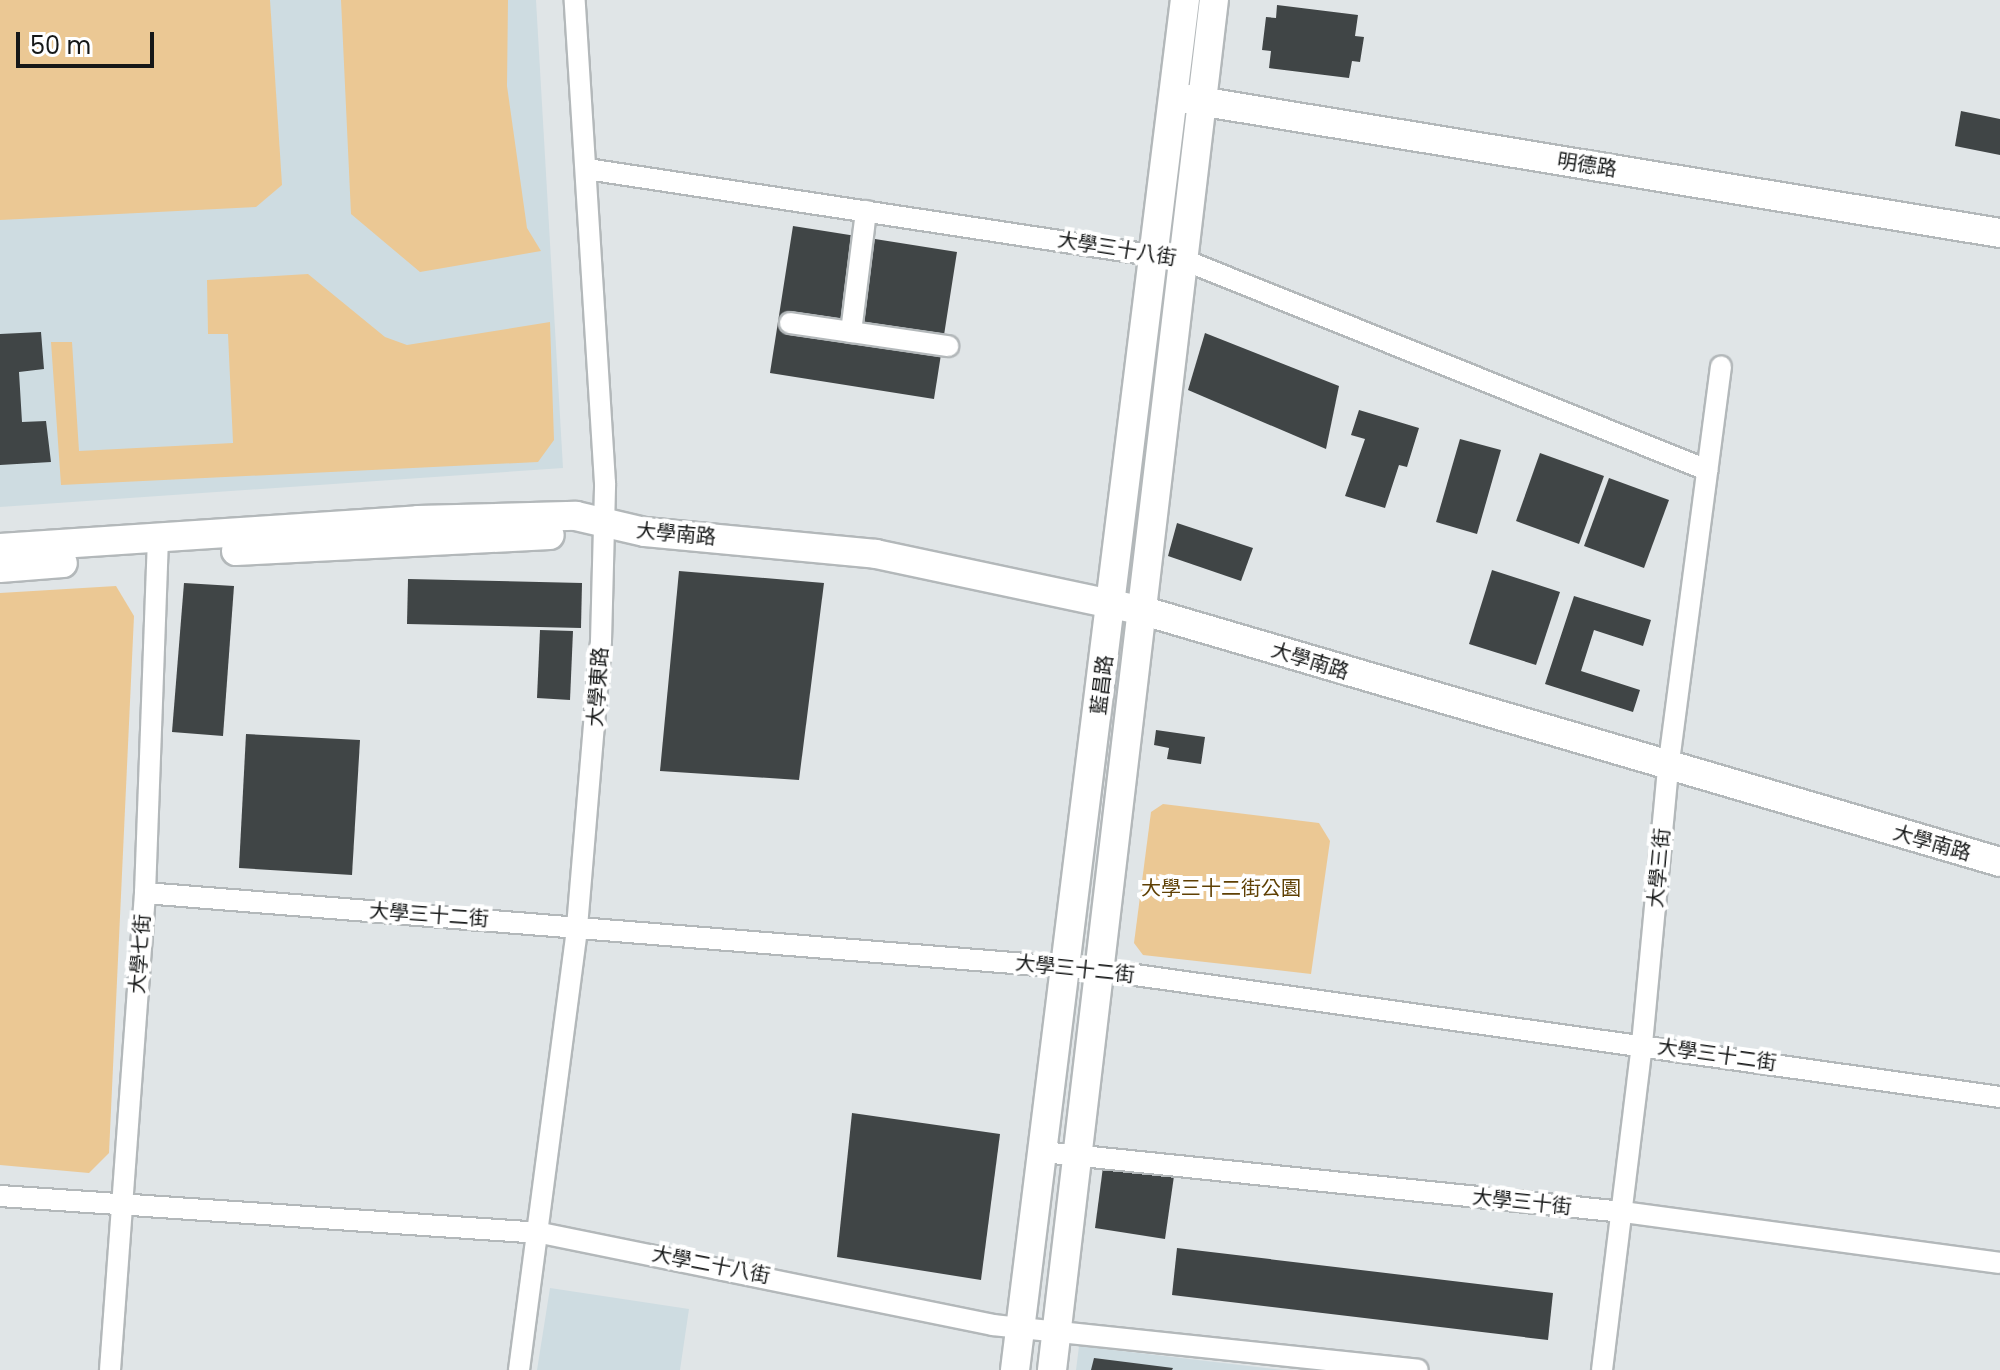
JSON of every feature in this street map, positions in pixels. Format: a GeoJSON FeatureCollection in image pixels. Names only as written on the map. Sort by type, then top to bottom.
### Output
{"type":"FeatureCollection","features":[{"type":"Feature","properties":{"kind":"street","name":"大學東路"},"geometry":{"type":"LineString","coordinates":[[519,1370],[541,1233],[591,796],[606,527],[575,0]]}},
{"type":"Feature","properties":{"kind":"street","name":"藍昌路"},"geometry":{"type":"LineString","coordinates":[[1015,1370],[1185,0]]}},
{"type":"Feature","properties":{"kind":"street","name":"藍昌路"},"geometry":{"type":"LineString","coordinates":[[1052,1370],[1214,0]]}},
{"type":"Feature","properties":{"kind":"street","name":"明德路"},"geometry":{"type":"LineString","coordinates":[[1175,98],[2000,233]]}},
{"type":"Feature","properties":{"kind":"street","name":"大學三十八街"},"geometry":{"type":"LineString","coordinates":[[587,169],[1184,260],[1707,470]]}},
{"type":"Feature","properties":{"kind":"street"},"geometry":{"type":"LineString","coordinates":[[851,332],[866,211]]}},
{"type":"Feature","properties":{"kind":"street"},"geometry":{"type":"LineString","coordinates":[[790,323],[948,346]]}},
{"type":"Feature","properties":{"kind":"street","name":"大學三街"},"geometry":{"type":"LineString","coordinates":[[1602,1370],[1642,1044],[1668,769],[1721,366]]}},
{"type":"Feature","properties":{"kind":"street","name":"大學南路"},"geometry":{"type":"LineString","coordinates":[[0,568],[158,546],[418,520],[576,516],[606,527],[876,554],[1144,611],[1668,769],[2000,862]]}},
{"type":"Feature","properties":{"kind":"street","name":"大學南路"},"geometry":{"type":"LineString","coordinates":[[0,548],[158,546]]}},
{"type":"Feature","properties":{"kind":"street","name":"大學七街"},"geometry":{"type":"LineString","coordinates":[[110,1370],[145,893],[158,546]]}},
{"type":"Feature","properties":{"kind":"street","name":"大學三十二街"},"geometry":{"type":"LineString","coordinates":[[145,893],[1066,966],[1642,1044],[2000,1097]]}},
{"type":"Feature","properties":{"kind":"street","name":"大學三十街"},"geometry":{"type":"LineString","coordinates":[[1043,1152],[1623,1212],[2000,1263]]}},
{"type":"Feature","properties":{"kind":"street","name":"大學二十八街"},"geometry":{"type":"LineString","coordinates":[[0,1196],[123,1207],[541,1233],[1056,1335],[1418,1370]]}},
{"type":"Feature","properties":{"kind":"shaded area"},"geometry":{"type":"Polygon","coordinates":[[[0,0],[536,0],[563,468],[0,507],[0,0]]]}},
{"type":"Feature","properties":{"kind":"shaded area"},"geometry":{"type":"Polygon","coordinates":[[[550,1288],[689,1309],[680,1370],[537,1370],[550,1288]]]}},
{"type":"Feature","properties":{"kind":"shaded area"},"geometry":{"type":"Polygon","coordinates":[[[1079,1346],[1283,1370],[1076,1370],[1079,1346]]]}},
{"type":"Feature","properties":{"kind":"green space"},"geometry":{"type":"Polygon","coordinates":[[[0,0],[270,0],[282,185],[256,207],[0,220],[0,0]]]}},
{"type":"Feature","properties":{"kind":"green space"},"geometry":{"type":"Polygon","coordinates":[[[341,0],[508,0],[507,86],[527,228],[541,251],[420,272],[351,214],[341,0]]]}},
{"type":"Feature","properties":{"kind":"green space"},"geometry":{"type":"Polygon","coordinates":[[[308,274],[385,337],[407,345],[550,322],[554,440],[538,462],[61,485],[51,342],[72,342],[79,451],[233,443],[228,334],[208,334],[207,280],[308,274]]]}},
{"type":"Feature","properties":{"kind":"green space"},"geometry":{"type":"Polygon","coordinates":[[[116,586],[134,616],[109,1153],[89,1173],[0,1165],[0,593],[116,586]]]}},
{"type":"Feature","properties":{"kind":"green space","name":"大學三十二街公園"},"geometry":{"type":"Polygon","coordinates":[[[1163,804],[1319,823],[1330,841],[1311,974],[1143,955],[1134,943],[1151,812],[1163,804]]]}},
{"type":"Feature","properties":{"kind":"building"},"geometry":{"type":"Polygon","coordinates":[[[1277,5],[1358,15],[1355,36],[1364,37],[1360,62],[1352,61],[1349,78],[1269,68],[1271,51],[1262,50],[1266,17],[1276,18],[1277,5]]]}},
{"type":"Feature","properties":{"kind":"building"},"geometry":{"type":"Polygon","coordinates":[[[1961,111],[2000,119],[2000,155],[1955,146],[1961,111]]]}},
{"type":"Feature","properties":{"kind":"building"},"geometry":{"type":"Polygon","coordinates":[[[793,226],[957,252],[934,399],[770,373],[793,226]]]}},
{"type":"Feature","properties":{"kind":"building"},"geometry":{"type":"Polygon","coordinates":[[[41,332],[44,369],[19,372],[22,422],[46,421],[51,462],[0,465],[0,334],[41,332]]]}},
{"type":"Feature","properties":{"kind":"building"},"geometry":{"type":"Polygon","coordinates":[[[1205,333],[1339,386],[1326,449],[1188,390],[1205,333]]]}},
{"type":"Feature","properties":{"kind":"building"},"geometry":{"type":"Polygon","coordinates":[[[1359,410],[1419,428],[1407,467],[1399,465],[1385,508],[1345,496],[1365,439],[1351,435],[1359,410]]]}},
{"type":"Feature","properties":{"kind":"building"},"geometry":{"type":"Polygon","coordinates":[[[1460,439],[1501,450],[1477,534],[1436,522],[1460,439]]]}},
{"type":"Feature","properties":{"kind":"building"},"geometry":{"type":"Polygon","coordinates":[[[1540,453],[1604,476],[1579,544],[1516,521],[1540,453]]]}},
{"type":"Feature","properties":{"kind":"building"},"geometry":{"type":"Polygon","coordinates":[[[1609,478],[1669,500],[1644,568],[1584,546],[1609,478]]]}},
{"type":"Feature","properties":{"kind":"building"},"geometry":{"type":"Polygon","coordinates":[[[1177,523],[1253,548],[1241,581],[1168,556],[1177,523]]]}},
{"type":"Feature","properties":{"kind":"building"},"geometry":{"type":"Polygon","coordinates":[[[1492,570],[1560,592],[1536,665],[1469,644],[1492,570]]]}},
{"type":"Feature","properties":{"kind":"building"},"geometry":{"type":"Polygon","coordinates":[[[679,571],[824,583],[799,780],[660,771],[679,571]]]}},
{"type":"Feature","properties":{"kind":"building"},"geometry":{"type":"Polygon","coordinates":[[[408,579],[582,583],[581,628],[407,624],[408,579]]]}},
{"type":"Feature","properties":{"kind":"building"},"geometry":{"type":"Polygon","coordinates":[[[184,583],[234,586],[223,736],[172,732],[184,583]]]}},
{"type":"Feature","properties":{"kind":"building"},"geometry":{"type":"Polygon","coordinates":[[[1574,596],[1651,620],[1643,646],[1594,630],[1581,671],[1640,690],[1633,712],[1545,684],[1574,596]]]}},
{"type":"Feature","properties":{"kind":"building"},"geometry":{"type":"Polygon","coordinates":[[[540,630],[573,631],[570,700],[537,698],[540,630]]]}},
{"type":"Feature","properties":{"kind":"building"},"geometry":{"type":"Polygon","coordinates":[[[1156,730],[1205,737],[1201,764],[1167,759],[1169,748],[1154,745],[1156,730]]]}},
{"type":"Feature","properties":{"kind":"building"},"geometry":{"type":"Polygon","coordinates":[[[246,734],[360,740],[352,875],[239,868],[246,734]]]}},
{"type":"Feature","properties":{"kind":"building"},"geometry":{"type":"Polygon","coordinates":[[[852,1113],[1000,1134],[981,1280],[837,1257],[852,1113]]]}},
{"type":"Feature","properties":{"kind":"building"},"geometry":{"type":"Polygon","coordinates":[[[1103,1167],[1174,1176],[1165,1239],[1095,1228],[1103,1167]]]}},
{"type":"Feature","properties":{"kind":"building"},"geometry":{"type":"Polygon","coordinates":[[[1177,1248],[1553,1293],[1548,1340],[1172,1295],[1177,1248]]]}},
{"type":"Feature","properties":{"kind":"building"},"geometry":{"type":"Polygon","coordinates":[[[1094,1358],[1173,1368],[1091,1370],[1094,1358]]]}}]}
